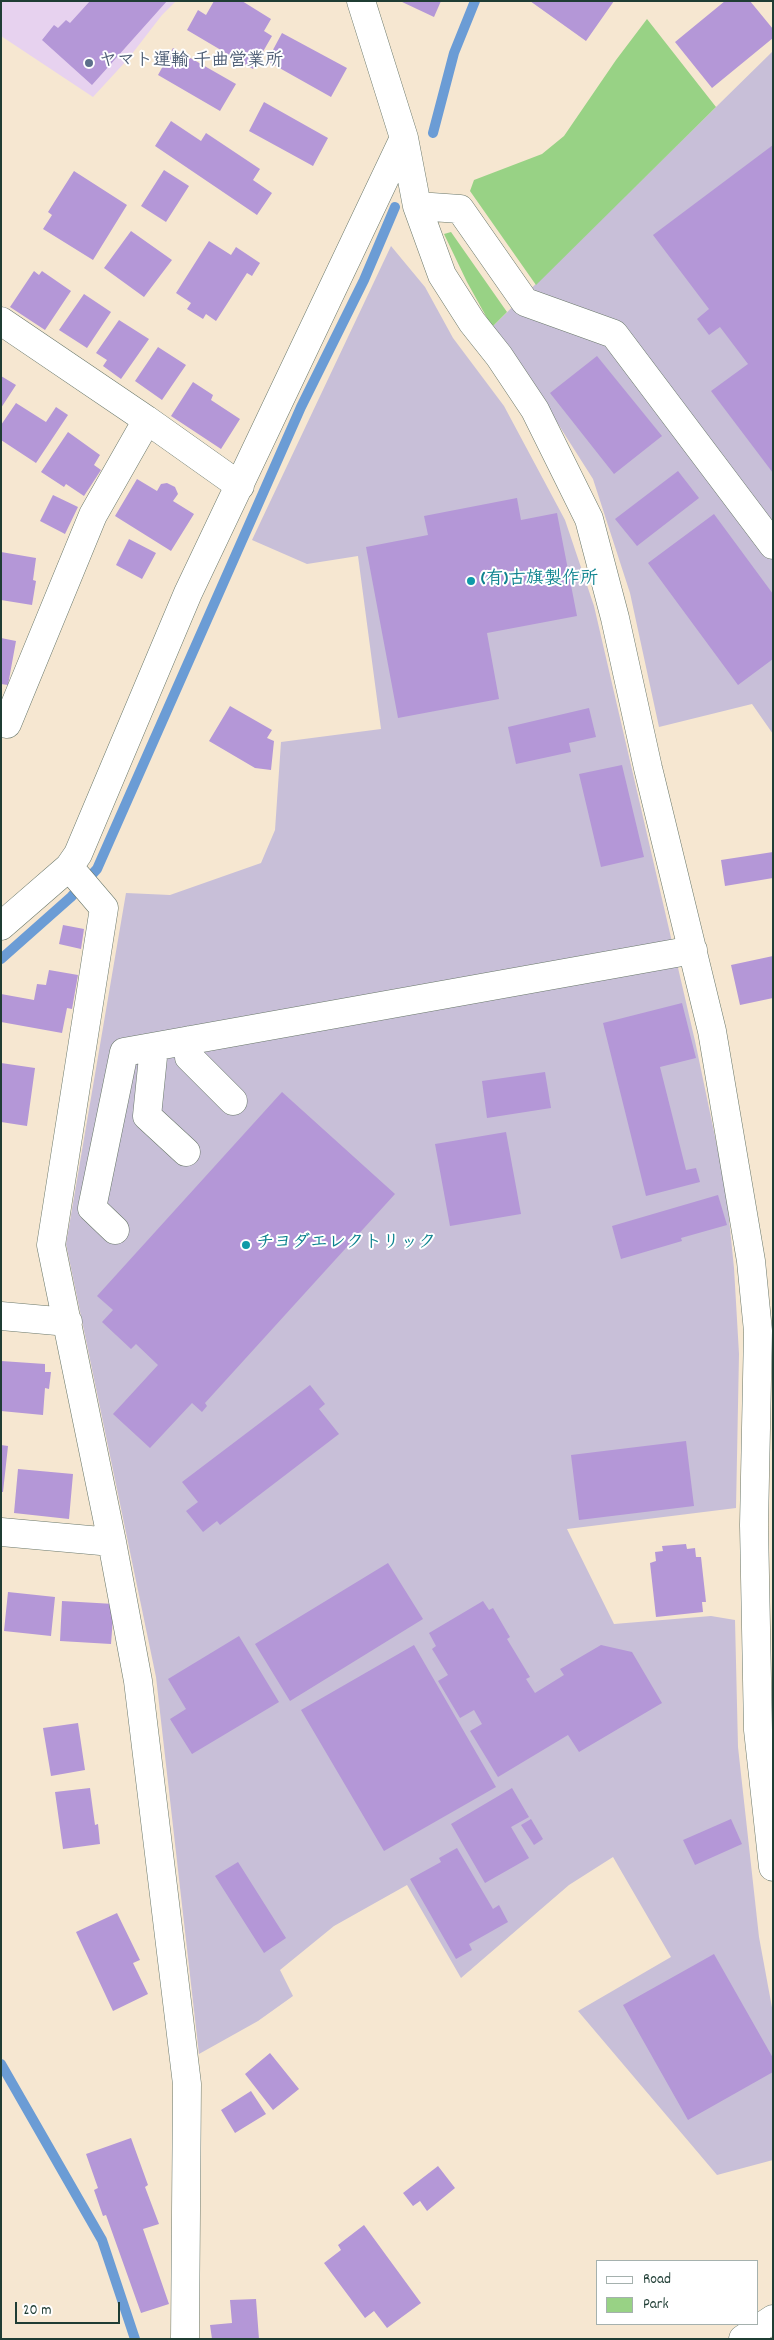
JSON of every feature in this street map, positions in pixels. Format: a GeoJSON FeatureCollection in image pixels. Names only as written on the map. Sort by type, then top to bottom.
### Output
{"type":"FeatureCollection","features":[{"type":"Feature","properties":{"kind":"street"},"geometry":{"type":"LineString","coordinates":[[361,1],[404,138],[417,206],[442,275],[472,322],[500,356],[535,410],[588,519],[614,618],[648,768],[712,1031],[751,1261],[765,1330],[754,1525],[773,1867]]}},
{"type":"Feature","properties":{"kind":"street"},"geometry":{"type":"LineString","coordinates":[[185,2339],[187,2084],[138,1681],[112,1542],[51,1245],[104,908],[80,879],[78,854],[188,593],[404,138]]}},
{"type":"Feature","properties":{"kind":"street"},"geometry":{"type":"LineString","coordinates":[[417,206],[460,209],[525,302],[614,334],[773,545]]}},
{"type":"Feature","properties":{"kind":"street"},"geometry":{"type":"LineString","coordinates":[[1,321],[240,486]]}},
{"type":"Feature","properties":{"kind":"street"},"geometry":{"type":"LineString","coordinates":[[1,723],[8,724],[93,515],[147,420]]}},
{"type":"Feature","properties":{"kind":"street"},"geometry":{"type":"LineString","coordinates":[[1,926],[80,879]]}},
{"type":"Feature","properties":{"kind":"street"},"geometry":{"type":"LineString","coordinates":[[115,1230],[92,1208],[124,1052],[692,950]]}},
{"type":"Feature","properties":{"kind":"street"},"geometry":{"type":"LineString","coordinates":[[190,1040],[189,1057],[234,1101]]}},
{"type":"Feature","properties":{"kind":"street"},"geometry":{"type":"LineString","coordinates":[[154,1047],[147,1116],[186,1152]]}},
{"type":"Feature","properties":{"kind":"street"},"geometry":{"type":"LineString","coordinates":[[1,1316],[68,1322]]}},
{"type":"Feature","properties":{"kind":"street"},"geometry":{"type":"LineString","coordinates":[[1,1532],[112,1542]]}},
{"type":"Feature","properties":{"kind":"street"},"geometry":{"type":"LineString","coordinates":[[743,2339],[773,2319]]}},
{"type":"Feature","properties":{"kind":"shaded area"},"geometry":{"type":"Polygon","coordinates":[[[1,1],[176,1],[162,15],[128,59],[93,97],[1,36],[1,1]]]}},
{"type":"Feature","properties":{"kind":"shaded area"},"geometry":{"type":"Polygon","coordinates":[[[773,51],[773,734],[752,704],[659,727],[630,593],[593,479],[511,350],[492,327],[773,51]]]}},
{"type":"Feature","properties":{"kind":"shaded area"},"geometry":{"type":"Polygon","coordinates":[[[391,246],[425,287],[453,338],[504,406],[565,520],[594,606],[695,1041],[726,1189],[734,1268],[739,1354],[736,1508],[567,1529],[614,1624],[711,1616],[735,1620],[738,1747],[759,1937],[773,2013],[773,2160],[717,2175],[578,2011],[671,1957],[613,1857],[569,1885],[461,1978],[407,1885],[334,1926],[280,1970],[293,1996],[258,2021],[199,2054],[156,1677],[66,1244],[126,893],[170,895],[261,863],[275,830],[281,742],[381,729],[358,556],[307,564],[252,540],[391,246]]]}},
{"type":"Feature","properties":{"kind":"green space"},"geometry":{"type":"Polygon","coordinates":[[[647,19],[716,107],[536,285],[470,191],[474,180],[542,154],[564,136],[616,60],[647,19]]]}},
{"type":"Feature","properties":{"kind":"green space"},"geometry":{"type":"Polygon","coordinates":[[[451,232],[507,312],[492,327],[467,282],[444,234],[451,232]]]}},
{"type":"Feature","properties":{"kind":"building","name":"ヤマト運輸 千曲営業所"},"geometry":{"type":"Polygon","coordinates":[[[90,1],[167,1],[92,85],[42,40],[54,25],[58,28],[66,20],[70,23],[90,1]]]}},
{"type":"Feature","properties":{"kind":"building"},"geometry":{"type":"Polygon","coordinates":[[[214,1],[242,1],[271,19],[264,31],[272,36],[253,69],[187,30],[198,10],[206,15],[214,1]]]}},
{"type":"Feature","properties":{"kind":"building"},"geometry":{"type":"Polygon","coordinates":[[[400,1],[441,1],[434,17],[400,1]]]}},
{"type":"Feature","properties":{"kind":"building"},"geometry":{"type":"Polygon","coordinates":[[[530,1],[614,1],[586,41],[530,1]]]}},
{"type":"Feature","properties":{"kind":"building"},"geometry":{"type":"Polygon","coordinates":[[[725,1],[750,1],[773,29],[773,38],[712,88],[675,42],[725,1]]]}},
{"type":"Feature","properties":{"kind":"building"},"geometry":{"type":"Polygon","coordinates":[[[282,33],[347,68],[331,97],[267,61],[282,33]]]}},
{"type":"Feature","properties":{"kind":"building"},"geometry":{"type":"Polygon","coordinates":[[[173,48],[236,84],[220,111],[158,75],[173,48]]]}},
{"type":"Feature","properties":{"kind":"building"},"geometry":{"type":"Polygon","coordinates":[[[264,102],[328,138],[313,166],[249,131],[264,102]]]}},
{"type":"Feature","properties":{"kind":"building"},"geometry":{"type":"Polygon","coordinates":[[[171,121],[201,141],[206,133],[260,169],[253,180],[272,193],[257,215],[155,146],[171,121]]]}},
{"type":"Feature","properties":{"kind":"building"},"geometry":{"type":"Polygon","coordinates":[[[773,145],[773,473],[711,391],[748,364],[720,327],[709,335],[697,319],[709,309],[653,235],[773,145]]]}},
{"type":"Feature","properties":{"kind":"building"},"geometry":{"type":"Polygon","coordinates":[[[164,170],[189,186],[166,222],[141,206],[164,170]]]}},
{"type":"Feature","properties":{"kind":"building"},"geometry":{"type":"Polygon","coordinates":[[[74,171],[127,205],[93,260],[43,229],[52,215],[48,212],[74,171]]]}},
{"type":"Feature","properties":{"kind":"building"},"geometry":{"type":"Polygon","coordinates":[[[131,231],[172,260],[144,297],[104,268],[131,231]]]}},
{"type":"Feature","properties":{"kind":"building"},"geometry":{"type":"Polygon","coordinates":[[[209,241],[231,255],[236,247],[260,263],[252,276],[247,273],[216,321],[206,314],[203,319],[187,309],[191,303],[176,293],[209,241]]]}},
{"type":"Feature","properties":{"kind":"building"},"geometry":{"type":"Polygon","coordinates":[[[34,271],[39,275],[42,271],[71,291],[45,330],[10,307],[34,271]]]}},
{"type":"Feature","properties":{"kind":"building"},"geometry":{"type":"Polygon","coordinates":[[[84,294],[111,312],[87,348],[59,330],[84,294]]]}},
{"type":"Feature","properties":{"kind":"building"},"geometry":{"type":"Polygon","coordinates":[[[119,320],[149,339],[121,379],[103,366],[107,360],[96,353],[119,320]]]}},
{"type":"Feature","properties":{"kind":"building"},"geometry":{"type":"Polygon","coordinates":[[[158,347],[186,365],[162,400],[135,381],[158,347]]]}},
{"type":"Feature","properties":{"kind":"building"},"geometry":{"type":"Polygon","coordinates":[[[597,356],[662,436],[614,474],[550,393],[597,356]]]}},
{"type":"Feature","properties":{"kind":"building"},"geometry":{"type":"Polygon","coordinates":[[[1,376],[16,385],[1,408],[1,376]]]}},
{"type":"Feature","properties":{"kind":"building"},"geometry":{"type":"Polygon","coordinates":[[[193,382],[213,395],[211,400],[240,419],[221,449],[171,416],[193,382]]]}},
{"type":"Feature","properties":{"kind":"building"},"geometry":{"type":"Polygon","coordinates":[[[16,403],[46,422],[56,407],[68,415],[36,463],[1,440],[1,425],[16,403]]]}},
{"type":"Feature","properties":{"kind":"building"},"geometry":{"type":"Polygon","coordinates":[[[68,432],[100,455],[94,465],[101,470],[84,496],[66,484],[64,487],[41,472],[68,432]]]}},
{"type":"Feature","properties":{"kind":"building"},"geometry":{"type":"Polygon","coordinates":[[[678,471],[699,498],[637,546],[615,519],[678,471]]]}},
{"type":"Feature","properties":{"kind":"building"},"geometry":{"type":"Polygon","coordinates":[[[137,479],[157,491],[161,484],[167,483],[175,487],[178,494],[173,501],[194,514],[171,551],[115,516],[137,479]]]}},
{"type":"Feature","properties":{"kind":"building"},"geometry":{"type":"Polygon","coordinates":[[[53,495],[78,507],[65,534],[40,521],[53,495]]]}},
{"type":"Feature","properties":{"kind":"building","name":"(有)古旗製作所"},"geometry":{"type":"Polygon","coordinates":[[[517,498],[521,520],[557,513],[577,616],[487,633],[499,699],[398,718],[366,547],[428,535],[424,516],[517,498]]]}},
{"type":"Feature","properties":{"kind":"building"},"geometry":{"type":"Polygon","coordinates":[[[714,514],[773,594],[773,659],[738,685],[648,563],[714,514]]]}},
{"type":"Feature","properties":{"kind":"building"},"geometry":{"type":"Polygon","coordinates":[[[129,539],[156,553],[142,579],[116,565],[129,539]]]}},
{"type":"Feature","properties":{"kind":"building"},"geometry":{"type":"Polygon","coordinates":[[[1,552],[36,558],[33,580],[36,581],[32,605],[1,600],[1,552]]]}},
{"type":"Feature","properties":{"kind":"building"},"geometry":{"type":"Polygon","coordinates":[[[1,638],[16,641],[8,685],[1,684],[1,638]]]}},
{"type":"Feature","properties":{"kind":"building"},"geometry":{"type":"Polygon","coordinates":[[[230,706],[272,730],[267,738],[274,741],[271,770],[255,768],[209,741],[230,706]]]}},
{"type":"Feature","properties":{"kind":"building"},"geometry":{"type":"Polygon","coordinates":[[[589,708],[596,737],[569,743],[571,752],[516,764],[508,727],[589,708]]]}},
{"type":"Feature","properties":{"kind":"building"},"geometry":{"type":"Polygon","coordinates":[[[622,765],[644,857],[601,867],[579,774],[622,765]]]}},
{"type":"Feature","properties":{"kind":"building"},"geometry":{"type":"Polygon","coordinates":[[[773,852],[773,878],[725,886],[721,860],[773,852]]]}},
{"type":"Feature","properties":{"kind":"building"},"geometry":{"type":"Polygon","coordinates":[[[63,925],[84,929],[81,949],[59,944],[63,925]]]}},
{"type":"Feature","properties":{"kind":"building"},"geometry":{"type":"Polygon","coordinates":[[[773,956],[773,998],[740,1005],[731,965],[773,956]]]}},
{"type":"Feature","properties":{"kind":"building"},"geometry":{"type":"Polygon","coordinates":[[[49,970],[78,975],[72,1009],[67,1008],[62,1033],[1,1022],[1,994],[34,1000],[37,984],[46,985],[49,970]]]}},
{"type":"Feature","properties":{"kind":"building"},"geometry":{"type":"Polygon","coordinates":[[[682,1003],[696,1058],[660,1067],[686,1170],[696,1168],[700,1182],[646,1196],[603,1023],[682,1003]]]}},
{"type":"Feature","properties":{"kind":"building"},"geometry":{"type":"Polygon","coordinates":[[[1,1063],[35,1068],[27,1126],[1,1122],[1,1063]]]}},
{"type":"Feature","properties":{"kind":"building"},"geometry":{"type":"Polygon","coordinates":[[[545,1072],[551,1108],[487,1118],[482,1081],[545,1072]]]}},
{"type":"Feature","properties":{"kind":"building","name":"チヨダエレクトリック"},"geometry":{"type":"Polygon","coordinates":[[[282,1092],[395,1194],[205,1403],[207,1406],[202,1412],[192,1403],[150,1448],[113,1414],[158,1365],[136,1344],[131,1349],[102,1322],[113,1310],[97,1296],[282,1092]]]}},
{"type":"Feature","properties":{"kind":"building"},"geometry":{"type":"Polygon","coordinates":[[[506,1132],[521,1214],[450,1226],[435,1144],[506,1132]]]}},
{"type":"Feature","properties":{"kind":"building"},"geometry":{"type":"Polygon","coordinates":[[[718,1195],[727,1225],[681,1238],[682,1241],[621,1259],[612,1226],[718,1195]]]}},
{"type":"Feature","properties":{"kind":"building"},"geometry":{"type":"Polygon","coordinates":[[[1,1361],[45,1364],[45,1372],[51,1372],[49,1389],[45,1388],[43,1415],[1,1411],[1,1361]]]}},
{"type":"Feature","properties":{"kind":"building"},"geometry":{"type":"Polygon","coordinates":[[[310,1385],[325,1404],[319,1409],[339,1434],[220,1525],[217,1521],[203,1532],[186,1511],[198,1502],[182,1482],[310,1385]]]}},
{"type":"Feature","properties":{"kind":"building"},"geometry":{"type":"Polygon","coordinates":[[[686,1441],[694,1506],[579,1520],[571,1455],[686,1441]]]}},
{"type":"Feature","properties":{"kind":"building"},"geometry":{"type":"Polygon","coordinates":[[[1,1445],[8,1446],[3,1492],[1,1492],[1,1445]]]}},
{"type":"Feature","properties":{"kind":"building"},"geometry":{"type":"Polygon","coordinates":[[[18,1469],[73,1474],[69,1519],[14,1513],[18,1469]]]}},
{"type":"Feature","properties":{"kind":"building"},"geometry":{"type":"Polygon","coordinates":[[[686,1544],[687,1549],[695,1548],[696,1557],[701,1557],[706,1602],[702,1602],[703,1612],[656,1617],[650,1563],[656,1561],[655,1552],[663,1551],[662,1546],[686,1544]]]}},
{"type":"Feature","properties":{"kind":"building"},"geometry":{"type":"Polygon","coordinates":[[[388,1563],[423,1619],[290,1701],[255,1644],[388,1563]]]}},
{"type":"Feature","properties":{"kind":"building"},"geometry":{"type":"Polygon","coordinates":[[[8,1592],[55,1597],[51,1636],[4,1631],[8,1592]]]}},
{"type":"Feature","properties":{"kind":"building"},"geometry":{"type":"Polygon","coordinates":[[[62,1601],[114,1604],[111,1644],[60,1641],[62,1601]]]}},
{"type":"Feature","properties":{"kind":"building"},"geometry":{"type":"Polygon","coordinates":[[[483,1601],[489,1610],[493,1608],[510,1637],[507,1639],[530,1677],[526,1679],[535,1693],[564,1675],[560,1669],[601,1645],[632,1652],[662,1703],[579,1752],[568,1735],[498,1777],[470,1731],[482,1724],[474,1710],[460,1718],[438,1681],[448,1675],[432,1649],[436,1646],[429,1633],[483,1601]]]}},
{"type":"Feature","properties":{"kind":"building"},"geometry":{"type":"Polygon","coordinates":[[[239,1636],[279,1702],[192,1754],[170,1719],[186,1709],[168,1679],[239,1636]]]}},
{"type":"Feature","properties":{"kind":"building"},"geometry":{"type":"Polygon","coordinates":[[[414,1645],[496,1787],[384,1851],[301,1710],[414,1645]]]}},
{"type":"Feature","properties":{"kind":"building"},"geometry":{"type":"Polygon","coordinates":[[[78,1723],[85,1770],[51,1776],[43,1728],[78,1723]]]}},
{"type":"Feature","properties":{"kind":"building"},"geometry":{"type":"Polygon","coordinates":[[[90,1788],[95,1825],[98,1824],[100,1844],[63,1849],[55,1792],[90,1788]]]}},
{"type":"Feature","properties":{"kind":"building"},"geometry":{"type":"Polygon","coordinates":[[[512,1788],[529,1817],[511,1827],[529,1858],[485,1883],[451,1824],[512,1788]]]}},
{"type":"Feature","properties":{"kind":"building"},"geometry":{"type":"Polygon","coordinates":[[[531,1819],[543,1839],[534,1845],[521,1825],[531,1819]]]}},
{"type":"Feature","properties":{"kind":"building"},"geometry":{"type":"Polygon","coordinates":[[[731,1819],[742,1844],[695,1865],[683,1840],[731,1819]]]}},
{"type":"Feature","properties":{"kind":"building"},"geometry":{"type":"Polygon","coordinates":[[[457,1848],[493,1909],[499,1905],[508,1922],[469,1944],[472,1950],[456,1959],[410,1879],[441,1862],[439,1858],[457,1848]]]}},
{"type":"Feature","properties":{"kind":"building"},"geometry":{"type":"Polygon","coordinates":[[[238,1862],[286,1938],[264,1953],[215,1876],[238,1862]]]}},
{"type":"Feature","properties":{"kind":"building"},"geometry":{"type":"Polygon","coordinates":[[[117,1913],[140,1960],[133,1963],[148,1994],[113,2011],[76,1932],[117,1913]]]}},
{"type":"Feature","properties":{"kind":"building"},"geometry":{"type":"Polygon","coordinates":[[[714,1954],[773,2058],[773,2072],[688,2120],[623,2005],[714,1954]]]}},
{"type":"Feature","properties":{"kind":"building"},"geometry":{"type":"Polygon","coordinates":[[[270,2053],[299,2089],[273,2110],[245,2074],[270,2053]]]}},
{"type":"Feature","properties":{"kind":"building"},"geometry":{"type":"Polygon","coordinates":[[[251,2091],[266,2114],[235,2133],[221,2110],[251,2091]]]}},
{"type":"Feature","properties":{"kind":"building"},"geometry":{"type":"Polygon","coordinates":[[[131,2138],[148,2185],[145,2187],[159,2224],[143,2229],[169,2304],[141,2313],[106,2215],[103,2216],[94,2190],[98,2188],[86,2154],[131,2138]]]}},
{"type":"Feature","properties":{"kind":"building"},"geometry":{"type":"Polygon","coordinates":[[[438,2166],[455,2188],[427,2211],[420,2201],[413,2206],[403,2193],[438,2166]]]}},
{"type":"Feature","properties":{"kind":"building"},"geometry":{"type":"Polygon","coordinates":[[[364,2225],[421,2303],[387,2328],[374,2311],[365,2318],[324,2263],[341,2250],[338,2245],[364,2225]]]}},
{"type":"Feature","properties":{"kind":"building"},"geometry":{"type":"Polygon","coordinates":[[[256,2299],[259,2339],[212,2339],[210,2325],[232,2323],[230,2300],[256,2299]]]}},
{"type":"Feature","properties":{"kind":"waterway"},"geometry":{"type":"LineString","coordinates":[[433,133],[454,53],[475,1]]}},
{"type":"Feature","properties":{"kind":"waterway"},"geometry":{"type":"LineString","coordinates":[[1,959],[71,897],[97,869],[301,407],[364,280],[395,207]]}},
{"type":"Feature","properties":{"kind":"waterway"},"geometry":{"type":"LineString","coordinates":[[1,2064],[102,2240],[135,2339]]}},
{"type":"Feature","properties":{"kind":"place","name":"ヤマト運輸 千曲営業所"},"geometry":{"type":"Point","coordinates":[89,63]}},
{"type":"Feature","properties":{"kind":"place","name":"(有)古旗製作所"},"geometry":{"type":"Point","coordinates":[471,581]}},
{"type":"Feature","properties":{"kind":"place","name":"チヨダエレクトリック"},"geometry":{"type":"Point","coordinates":[246,1245]}}]}
